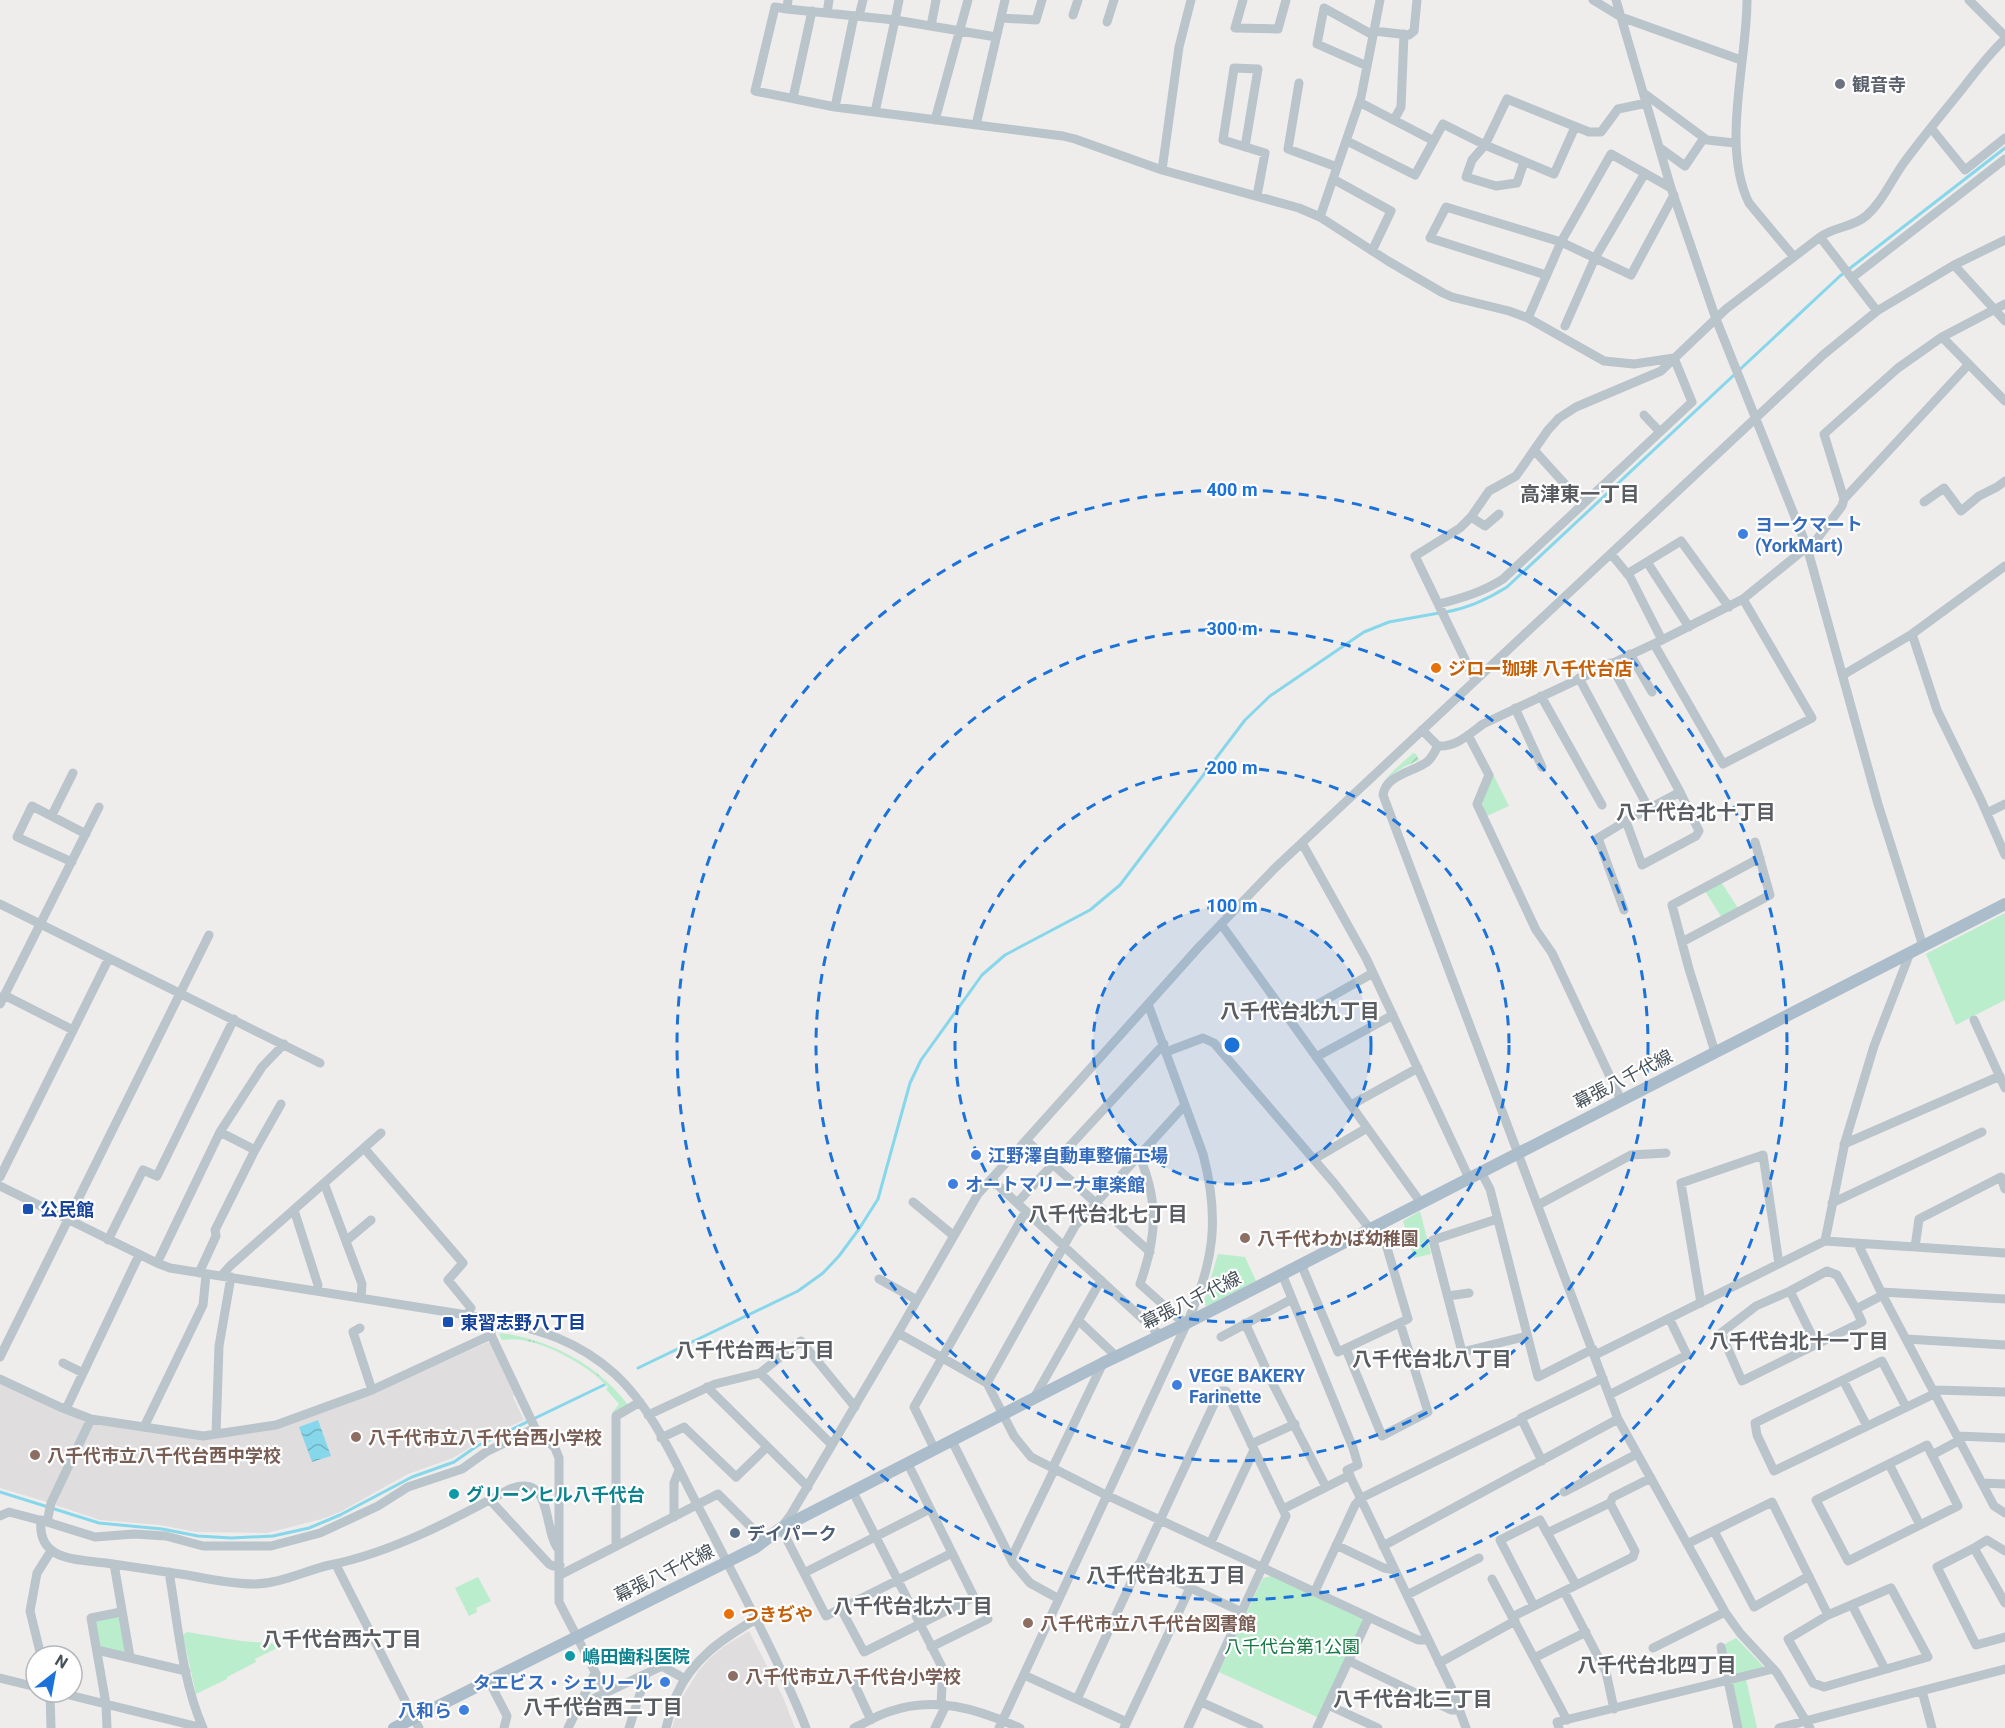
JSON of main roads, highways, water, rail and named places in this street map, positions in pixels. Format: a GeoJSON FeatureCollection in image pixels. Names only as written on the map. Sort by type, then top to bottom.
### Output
{"type":"FeatureCollection","features":[{"type":"Feature","properties":{"kind":"main road","name":"幕張八千代線"},"geometry":{"type":"LineString","coordinates":[[394,1728],[416,1723],[489,1681],[765,1541],[781,1528],[2005,904]]}},
{"type":"Feature","properties":{"kind":"water"},"geometry":{"type":"Polygon","coordinates":[[[318,1420],[331,1456],[312,1462],[299,1427],[318,1420]]]}},
{"type":"Feature","properties":{"kind":"waterway"},"geometry":{"type":"LineString","coordinates":[[1446,612],[1478,602],[1507,587],[1840,276],[2005,148]]}},
{"type":"Feature","properties":{"kind":"waterway"},"geometry":{"type":"LineString","coordinates":[[638,1368],[798,1291],[823,1273],[839,1256],[878,1199],[910,1083],[921,1060],[982,975],[1005,955],[1090,910],[1120,885],[1245,720],[1270,696],[1364,632],[1389,622],[1439,613]]}},
{"type":"Feature","properties":{"kind":"waterway"},"geometry":{"type":"LineString","coordinates":[[0,1492],[99,1523],[162,1529],[198,1536],[231,1538],[273,1536],[309,1528],[340,1515],[412,1477],[454,1462],[477,1446],[604,1385]]}},
{"type":"Feature","properties":{"kind":"place","name":"観音寺"},"geometry":{"type":"Point","coordinates":[1840,84]}},
{"type":"Feature","properties":{"kind":"place","name":"ヨークマート (YorkMart)"},"geometry":{"type":"Point","coordinates":[1743,534]}},
{"type":"Feature","properties":{"kind":"place","name":"ジロー珈琲 八千代台店"},"geometry":{"type":"Point","coordinates":[1436,668]}},
{"type":"Feature","properties":{"kind":"place","name":"江野澤自動車整備工場"},"geometry":{"type":"Point","coordinates":[976,1155]}},
{"type":"Feature","properties":{"kind":"place","name":"オートマリーナ車楽館"},"geometry":{"type":"Point","coordinates":[953,1184]}},
{"type":"Feature","properties":{"kind":"place","name":"公民館"},"geometry":{"type":"Point","coordinates":[28,1209]}},
{"type":"Feature","properties":{"kind":"place","name":"八千代わかば幼稚園"},"geometry":{"type":"Point","coordinates":[1245,1238]}},
{"type":"Feature","properties":{"kind":"place","name":"東習志野八丁目"},"geometry":{"type":"Point","coordinates":[448,1322]}},
{"type":"Feature","properties":{"kind":"place","name":"VEGE BAKERY Farinette"},"geometry":{"type":"Point","coordinates":[1177,1385]}},
{"type":"Feature","properties":{"kind":"place","name":"八千代市立八千代台西小学校"},"geometry":{"type":"Point","coordinates":[356,1437]}},
{"type":"Feature","properties":{"kind":"place","name":"八千代市立八千代台西中学校"},"geometry":{"type":"Point","coordinates":[35,1455]}},
{"type":"Feature","properties":{"kind":"place","name":"グリーンヒル八千代台"},"geometry":{"type":"Point","coordinates":[454,1494]}},
{"type":"Feature","properties":{"kind":"place","name":"デイパーク"},"geometry":{"type":"Point","coordinates":[735,1533]}},
{"type":"Feature","properties":{"kind":"place","name":"つきぢや"},"geometry":{"type":"Point","coordinates":[729,1614]}},
{"type":"Feature","properties":{"kind":"place","name":"八千代市立八千代台図書館"},"geometry":{"type":"Point","coordinates":[1028,1623]}},
{"type":"Feature","properties":{"kind":"place","name":"嶋田歯科医院"},"geometry":{"type":"Point","coordinates":[570,1656]}},
{"type":"Feature","properties":{"kind":"place","name":"八千代市立八千代台小学校"},"geometry":{"type":"Point","coordinates":[733,1676]}},
{"type":"Feature","properties":{"kind":"place","name":"タエビス・シェリール"},"geometry":{"type":"Point","coordinates":[665,1682]}},
{"type":"Feature","properties":{"kind":"place","name":"八和ら"},"geometry":{"type":"Point","coordinates":[464,1710]}},
{"type":"Feature","properties":{"kind":"district","name":"高津東一丁目"},"geometry":{"type":"Point","coordinates":[1580,494]}},
{"type":"Feature","properties":{"kind":"district","name":"八千代台北十丁目"},"geometry":{"type":"Point","coordinates":[1696,812]}},
{"type":"Feature","properties":{"kind":"district","name":"八千代台北九丁目"},"geometry":{"type":"Point","coordinates":[1300,1011]}},
{"type":"Feature","properties":{"kind":"district","name":"八千代台北七丁目"},"geometry":{"type":"Point","coordinates":[1108,1214]}},
{"type":"Feature","properties":{"kind":"district","name":"八千代台北十一丁目"},"geometry":{"type":"Point","coordinates":[1799,1341]}},
{"type":"Feature","properties":{"kind":"district","name":"八千代台西七丁目"},"geometry":{"type":"Point","coordinates":[755,1350]}},
{"type":"Feature","properties":{"kind":"district","name":"八千代台北八丁目"},"geometry":{"type":"Point","coordinates":[1432,1359]}},
{"type":"Feature","properties":{"kind":"district","name":"八千代台北五丁目"},"geometry":{"type":"Point","coordinates":[1166,1575]}},
{"type":"Feature","properties":{"kind":"district","name":"八千代台北六丁目"},"geometry":{"type":"Point","coordinates":[913,1606]}},
{"type":"Feature","properties":{"kind":"district","name":"八千代台西六丁目"},"geometry":{"type":"Point","coordinates":[342,1639]}},
{"type":"Feature","properties":{"kind":"district","name":"八千代台北四丁目"},"geometry":{"type":"Point","coordinates":[1657,1665]}},
{"type":"Feature","properties":{"kind":"district","name":"八千代台北三丁目"},"geometry":{"type":"Point","coordinates":[1413,1699]}},
{"type":"Feature","properties":{"kind":"district","name":"八千代台西二丁目"},"geometry":{"type":"Point","coordinates":[603,1707]}},
{"type":"Feature","properties":{"kind":"park label","name":"八千代台第1公園"},"geometry":{"type":"Point","coordinates":[1292,1646]}}]}
